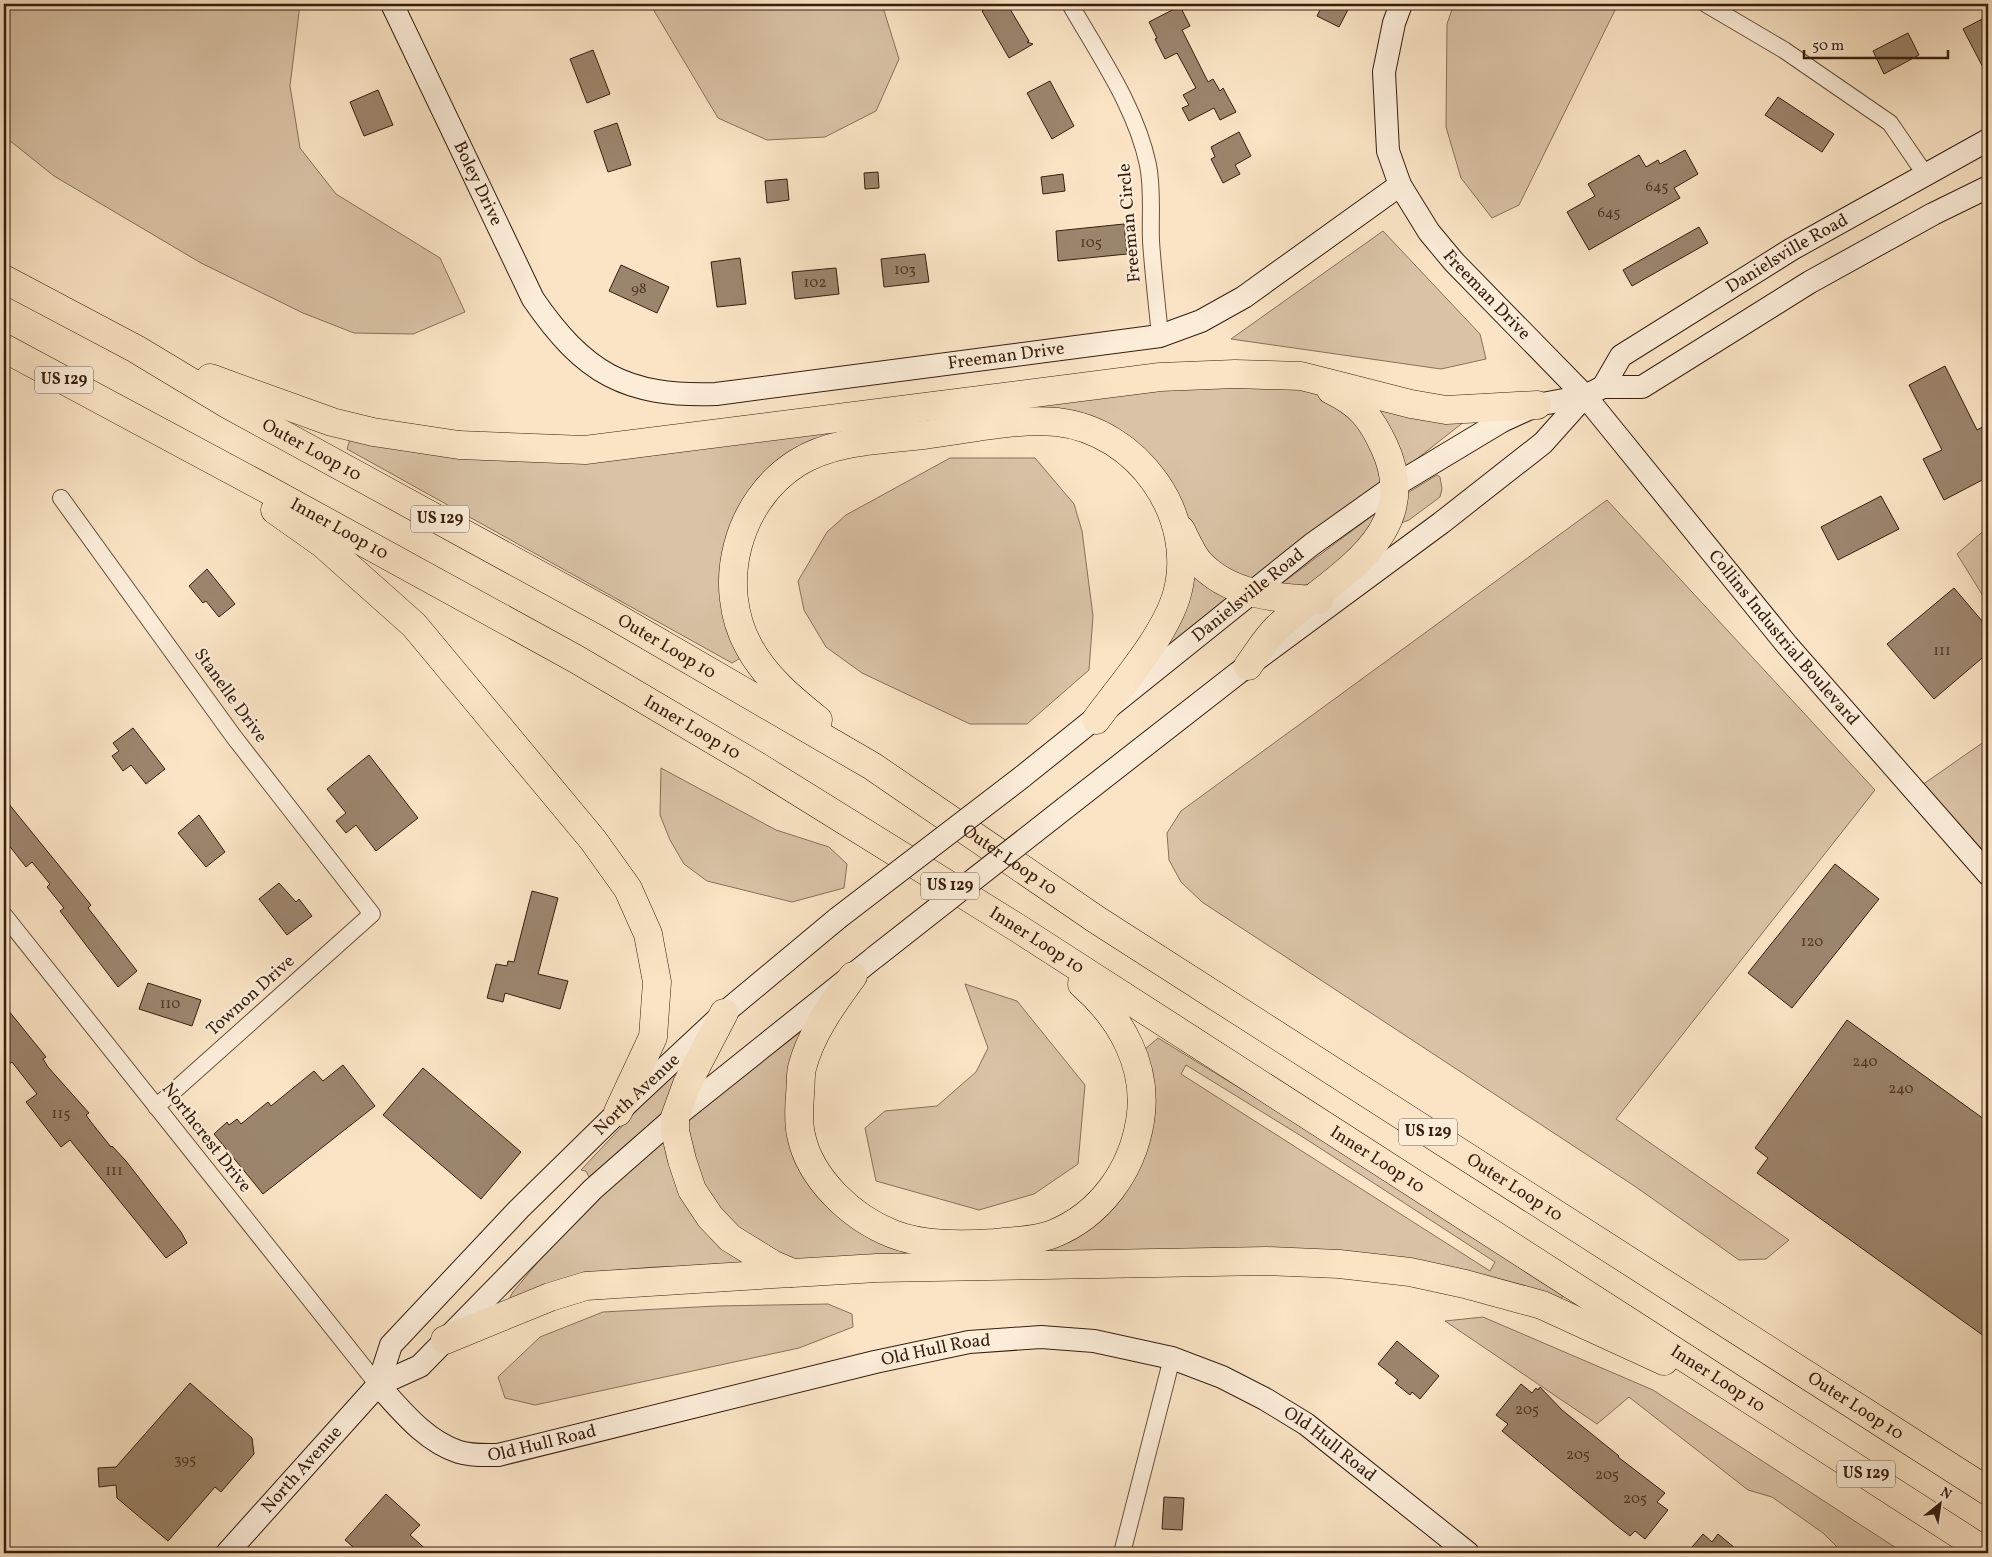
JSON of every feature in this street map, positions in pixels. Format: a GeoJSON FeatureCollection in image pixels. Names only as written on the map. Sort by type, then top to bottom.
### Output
{"type":"FeatureCollection","features":[{"type":"Feature","properties":{"kind":"highway","name":"Outer Loop 10"},"geometry":{"type":"LineString","coordinates":[[4,279],[136,348],[229,405],[607,612],[872,766],[1097,920],[1988,1491]]}},
{"type":"Feature","properties":{"kind":"highway","name":"Inner Loop 10"},"geometry":{"type":"LineString","coordinates":[[4,348],[576,659],[766,771],[1016,927],[1988,1553]]}},
{"type":"Feature","properties":{"kind":"highway"},"geometry":{"type":"LineString","coordinates":[[136,348],[238,389],[332,422],[373,432],[459,445],[585,450],[1160,377],[1235,374],[1301,376],[1412,404],[1446,410],[1538,405]]}},
{"type":"Feature","properties":{"kind":"highway"},"geometry":{"type":"LineString","coordinates":[[1248,666],[1277,628],[1323,600],[1372,549],[1388,520],[1394,504],[1394,486],[1390,460],[1373,423],[1357,405],[1301,376]]}},
{"type":"Feature","properties":{"kind":"highway"},"geometry":{"type":"LineString","coordinates":[[125,413],[248,491],[322,544],[414,626],[613,866],[628,889],[648,934],[657,982],[653,1037],[618,1112]]}},
{"type":"Feature","properties":{"kind":"highway"},"geometry":{"type":"LineString","coordinates":[[872,766],[778,685],[748,646],[739,622],[733,573],[741,531],[761,497],[795,464],[820,451],[861,442],[1027,422],[1057,422],[1079,427],[1097,434],[1136,459],[1167,498],[1175,520],[1179,538],[1180,565],[1177,593],[1170,614],[1157,635],[1096,720]]}},
{"type":"Feature","properties":{"kind":"highway"},"geometry":{"type":"LineString","coordinates":[[1175,520],[1198,560],[1225,582],[1251,593],[1277,598],[1323,600]]}},
{"type":"Feature","properties":{"kind":"highway"},"geometry":{"type":"LineString","coordinates":[[853,976],[830,1007],[813,1038],[802,1069],[800,1133],[807,1156],[834,1195],[869,1223],[895,1235],[921,1241],[976,1244],[1021,1241],[1053,1234],[1084,1215],[1106,1197],[1125,1169],[1137,1139],[1142,1110],[1141,1082],[1134,1054],[1120,1025],[1101,1001],[1016,927]]}},
{"type":"Feature","properties":{"kind":"highway"},"geometry":{"type":"LineString","coordinates":[[724,1013],[687,1084],[675,1116],[675,1131],[682,1160],[692,1190],[710,1217],[730,1238],[772,1264],[793,1273]]}},
{"type":"Feature","properties":{"kind":"highway"},"geometry":{"type":"LineString","coordinates":[[445,1340],[550,1297],[586,1286],[887,1268],[1267,1261],[1339,1264],[1410,1272],[1465,1284],[1542,1305],[1743,1395]]}},
{"type":"Feature","properties":{"kind":"main road","name":"Boley Drive"},"geometry":{"type":"LineString","coordinates":[[392,4],[533,299],[554,331],[578,355]]}},
{"type":"Feature","properties":{"kind":"main road","name":"Freeman Drive"},"geometry":{"type":"LineString","coordinates":[[1401,4],[1394,23],[1384,72],[1388,150],[1400,185],[1429,232],[1454,262],[1594,392]]}},
{"type":"Feature","properties":{"kind":"main road","name":"Danielsville Road"},"geometry":{"type":"LineString","coordinates":[[1323,600],[1441,522],[1542,443],[1594,392],[1622,356],[1792,249],[1988,140]]}},
{"type":"Feature","properties":{"kind":"main road","name":"Freeman Drive"},"geometry":{"type":"LineString","coordinates":[[578,355],[605,374],[634,386],[661,394],[687,395],[716,394],[1160,336],[1201,320],[1244,297],[1400,185]]}},
{"type":"Feature","properties":{"kind":"main road","name":"Danielsville Road"},"geometry":{"type":"LineString","coordinates":[[937,842],[1096,720],[1311,544],[1394,486],[1502,420],[1538,405],[1594,392],[1642,388],[1810,282],[1933,214],[1988,187]]}},
{"type":"Feature","properties":{"kind":"main road","name":"Collins Industrial Boulevard"},"geometry":{"type":"LineString","coordinates":[[1594,392],[1787,645],[1988,874]]}},
{"type":"Feature","properties":{"kind":"main road","name":"North Avenue"},"geometry":{"type":"LineString","coordinates":[[378,1385],[420,1366],[592,1189],[675,1116],[875,957],[1248,666]]}},
{"type":"Feature","properties":{"kind":"main road","name":"North Avenue"},"geometry":{"type":"LineString","coordinates":[[227,1553],[378,1385],[391,1346],[520,1209],[618,1112],[724,1013],[838,918],[937,842]]}},
{"type":"Feature","properties":{"kind":"main road","name":"Old Hull Road"},"geometry":{"type":"LineString","coordinates":[[378,1385],[419,1428],[444,1446],[471,1454],[498,1456],[894,1358],[969,1342],[1017,1338],[1064,1338],[1125,1346],[1172,1358],[1244,1387],[1306,1424],[1468,1553]]}},
{"type":"Feature","properties":{"kind":"street","name":"Freeman Circle"},"geometry":{"type":"LineString","coordinates":[[1070,4],[1125,100],[1139,134],[1148,165],[1151,196],[1151,240],[1160,336]]}},
{"type":"Feature","properties":{"kind":"street"},"geometry":{"type":"LineString","coordinates":[[1706,4],[1784,50],[1890,123],[1925,174]]}},
{"type":"Feature","properties":{"kind":"street","name":"Stanelle Drive"},"geometry":{"type":"LineString","coordinates":[[61,498],[234,737],[372,914]]}},
{"type":"Feature","properties":{"kind":"street","name":"Townon Drive"},"geometry":{"type":"LineString","coordinates":[[156,1107],[372,914]]}},
{"type":"Feature","properties":{"kind":"street","name":"Northcrest Drive"},"geometry":{"type":"LineString","coordinates":[[4,916],[378,1385]]}},
{"type":"Feature","properties":{"kind":"street"},"geometry":{"type":"LineString","coordinates":[[1122,1553],[1172,1358]]}},
{"type":"Feature","properties":{"kind":"shaded area"},"geometry":{"type":"Polygon","coordinates":[[[4,4],[300,4],[290,86],[300,148],[336,194],[440,258],[465,312],[413,334],[354,333],[303,313],[201,263],[54,176],[4,136],[4,4]]]}},
{"type":"Feature","properties":{"kind":"shaded area"},"geometry":{"type":"Polygon","coordinates":[[[650,4],[882,4],[899,59],[876,111],[825,137],[767,140],[718,118],[650,4]]]}},
{"type":"Feature","properties":{"kind":"shaded area"},"geometry":{"type":"Polygon","coordinates":[[[1454,4],[1618,4],[1519,205],[1492,218],[1461,178],[1446,127],[1447,24],[1454,4]]]}},
{"type":"Feature","properties":{"kind":"shaded area"},"geometry":{"type":"Polygon","coordinates":[[[1383,231],[1480,334],[1486,359],[1441,369],[1231,339],[1383,231]]]}},
{"type":"Feature","properties":{"kind":"shaded area"},"geometry":{"type":"Polygon","coordinates":[[[1231,383],[1313,390],[1359,418],[1385,481],[1304,537],[1247,582],[1219,569],[1108,430],[856,434],[744,507],[744,656],[732,663],[347,449],[351,436],[471,455],[1160,387],[1231,383]]]}},
{"type":"Feature","properties":{"kind":"shaded area"},"geometry":{"type":"Polygon","coordinates":[[[1363,400],[1465,421],[1404,469],[1363,400]]]}},
{"type":"Feature","properties":{"kind":"shaded area"},"geometry":{"type":"Polygon","coordinates":[[[950,458],[1035,458],[1074,504],[1082,531],[1093,616],[1089,670],[1027,724],[970,724],[862,673],[826,647],[804,610],[798,581],[827,532],[846,515],[950,458]]]}},
{"type":"Feature","properties":{"kind":"shaded area"},"geometry":{"type":"Polygon","coordinates":[[[1437,475],[1440,477],[1442,489],[1440,497],[1409,520],[1396,525],[1401,497],[1437,475]]]}},
{"type":"Feature","properties":{"kind":"shaded area"},"geometry":{"type":"Polygon","coordinates":[[[1607,500],[1875,790],[1616,1119],[1789,1240],[1766,1259],[1739,1260],[1636,1187],[1202,902],[1181,882],[1169,860],[1167,833],[1181,811],[1607,500]]]}},
{"type":"Feature","properties":{"kind":"shaded area"},"geometry":{"type":"Polygon","coordinates":[[[1373,515],[1377,515],[1374,528],[1316,583],[1294,587],[1281,584],[1373,515]]]}},
{"type":"Feature","properties":{"kind":"shaded area"},"geometry":{"type":"Polygon","coordinates":[[[1988,527],[1988,604],[1957,554],[1988,527]]]}},
{"type":"Feature","properties":{"kind":"shaded area"},"geometry":{"type":"Polygon","coordinates":[[[1188,565],[1231,595],[1151,659],[1188,565]]]}},
{"type":"Feature","properties":{"kind":"shaded area"},"geometry":{"type":"Polygon","coordinates":[[[1988,739],[1988,856],[1922,785],[1988,739]]]}},
{"type":"Feature","properties":{"kind":"shaded area"},"geometry":{"type":"Polygon","coordinates":[[[661,768],[776,830],[829,847],[847,864],[844,888],[792,902],[707,881],[684,864],[670,840],[660,815],[661,768]]]}},
{"type":"Feature","properties":{"kind":"shaded area"},"geometry":{"type":"Polygon","coordinates":[[[965,984],[1017,1001],[1085,1085],[1078,1164],[1034,1194],[979,1210],[876,1181],[865,1128],[885,1111],[937,1106],[976,1072],[988,1048],[965,984]]]}},
{"type":"Feature","properties":{"kind":"shaded area"},"geometry":{"type":"Polygon","coordinates":[[[807,1027],[800,1169],[816,1193],[845,1222],[881,1243],[997,1250],[1117,1195],[1144,1050],[1158,1038],[1264,1103],[1563,1295],[1559,1304],[1454,1273],[794,1261],[761,1250],[702,1195],[686,1120],[807,1027]],[[1186,1065],[1181,1074],[1490,1271],[1495,1262],[1306,1139],[1186,1065]]]}},
{"type":"Feature","properties":{"kind":"shaded area"},"geometry":{"type":"Polygon","coordinates":[[[685,1065],[670,1106],[589,1177],[586,1171],[581,1170],[656,1090],[685,1065]]]}},
{"type":"Feature","properties":{"kind":"shaded area"},"geometry":{"type":"Polygon","coordinates":[[[669,1135],[748,1265],[655,1267],[608,1271],[511,1299],[510,1297],[513,1292],[571,1222],[669,1135]]]}},
{"type":"Feature","properties":{"kind":"shaded area"},"geometry":{"type":"Polygon","coordinates":[[[828,1304],[852,1314],[853,1327],[799,1348],[535,1405],[505,1398],[498,1377],[540,1337],[603,1312],[716,1306],[828,1304]]]}},
{"type":"Feature","properties":{"kind":"shaded area"},"geometry":{"type":"Polygon","coordinates":[[[1483,1317],[1653,1390],[1904,1553],[1843,1553],[1823,1533],[1772,1497],[1748,1490],[1629,1397],[1597,1424],[1445,1321],[1483,1317]]]}},
{"type":"Feature","properties":{"kind":"building"},"geometry":{"type":"Polygon","coordinates":[[[995,4],[1007,4],[1029,41],[1027,42],[1033,44],[1009,58],[982,11],[995,4]]]}},
{"type":"Feature","properties":{"kind":"building"},"geometry":{"type":"Polygon","coordinates":[[[1323,4],[1351,4],[1339,27],[1317,16],[1323,4]]]}},
{"type":"Feature","properties":{"kind":"building"},"geometry":{"type":"Polygon","coordinates":[[[1180,6],[1190,26],[1182,30],[1208,82],[1213,79],[1220,91],[1223,88],[1236,112],[1220,120],[1214,108],[1189,121],[1182,108],[1189,105],[1183,95],[1196,88],[1177,53],[1165,59],[1149,22],[1180,6]]]}},
{"type":"Feature","properties":{"kind":"building"},"geometry":{"type":"Polygon","coordinates":[[[1988,16],[1988,77],[1963,29],[1988,16]]]}},
{"type":"Feature","properties":{"kind":"building"},"geometry":{"type":"Polygon","coordinates":[[[1908,33],[1919,55],[1884,74],[1873,51],[1908,33]]]}},
{"type":"Feature","properties":{"kind":"building"},"geometry":{"type":"Polygon","coordinates":[[[593,50],[610,94],[587,103],[570,59],[593,50]]]}},
{"type":"Feature","properties":{"kind":"building"},"geometry":{"type":"Polygon","coordinates":[[[1050,81],[1074,126],[1052,139],[1027,93],[1050,81]]]}},
{"type":"Feature","properties":{"kind":"building"},"geometry":{"type":"Polygon","coordinates":[[[378,90],[393,125],[364,136],[350,102],[378,90]]]}},
{"type":"Feature","properties":{"kind":"building"},"geometry":{"type":"Polygon","coordinates":[[[1778,97],[1834,134],[1822,152],[1765,115],[1778,97]]]}},
{"type":"Feature","properties":{"kind":"building"},"geometry":{"type":"Polygon","coordinates":[[[617,123],[631,165],[608,172],[594,131],[617,123]]]}},
{"type":"Feature","properties":{"kind":"building"},"geometry":{"type":"Polygon","coordinates":[[[1239,132],[1251,156],[1235,165],[1240,174],[1223,183],[1211,159],[1215,157],[1211,147],[1239,132]]]}},
{"type":"Feature","properties":{"kind":"building"},"geometry":{"type":"Polygon","coordinates":[[[1685,150],[1698,174],[1674,188],[1680,198],[1589,250],[1567,212],[1595,196],[1588,184],[1639,155],[1646,167],[1658,160],[1660,164],[1685,150]]]}},
{"type":"Feature","properties":{"kind":"building"},"geometry":{"type":"Polygon","coordinates":[[[878,172],[879,188],[865,189],[864,173],[878,172]]]}},
{"type":"Feature","properties":{"kind":"building"},"geometry":{"type":"Polygon","coordinates":[[[1063,174],[1065,191],[1043,194],[1041,177],[1063,174]]]}},
{"type":"Feature","properties":{"kind":"building"},"geometry":{"type":"Polygon","coordinates":[[[787,179],[789,200],[767,203],[765,181],[787,179]]]}},
{"type":"Feature","properties":{"kind":"building"},"geometry":{"type":"Polygon","coordinates":[[[1124,224],[1127,254],[1058,261],[1056,231],[1124,224]]]}},
{"type":"Feature","properties":{"kind":"building"},"geometry":{"type":"Polygon","coordinates":[[[1699,227],[1708,243],[1632,286],[1623,270],[1699,227]]]}},
{"type":"Feature","properties":{"kind":"building"},"geometry":{"type":"Polygon","coordinates":[[[925,254],[929,282],[884,287],[881,259],[925,254]]]}},
{"type":"Feature","properties":{"kind":"building"},"geometry":{"type":"Polygon","coordinates":[[[740,258],[746,304],[717,307],[711,262],[740,258]]]}},
{"type":"Feature","properties":{"kind":"building"},"geometry":{"type":"Polygon","coordinates":[[[621,265],[669,287],[657,313],[609,291],[621,265]]]}},
{"type":"Feature","properties":{"kind":"building"},"geometry":{"type":"Polygon","coordinates":[[[836,268],[839,294],[795,299],[792,272],[836,268]]]}},
{"type":"Feature","properties":{"kind":"building"},"geometry":{"type":"Polygon","coordinates":[[[1945,366],[1977,430],[1988,424],[1988,477],[1944,500],[1923,459],[1942,450],[1909,385],[1945,366]]]}},
{"type":"Feature","properties":{"kind":"building"},"geometry":{"type":"Polygon","coordinates":[[[1881,496],[1899,529],[1838,560],[1821,527],[1881,496]]]}},
{"type":"Feature","properties":{"kind":"building"},"geometry":{"type":"Polygon","coordinates":[[[207,569],[235,604],[219,617],[206,601],[203,603],[189,586],[207,569]]]}},
{"type":"Feature","properties":{"kind":"building"},"geometry":{"type":"Polygon","coordinates":[[[1954,588],[1988,628],[1988,653],[1934,699],[1887,644],[1954,588]]]}},
{"type":"Feature","properties":{"kind":"building"},"geometry":{"type":"Polygon","coordinates":[[[133,728],[165,769],[146,784],[131,765],[123,771],[112,756],[119,751],[113,743],[133,728]]]}},
{"type":"Feature","properties":{"kind":"building"},"geometry":{"type":"Polygon","coordinates":[[[369,755],[418,818],[376,851],[356,825],[346,833],[336,821],[346,813],[327,789],[369,755]]]}},
{"type":"Feature","properties":{"kind":"building"},"geometry":{"type":"Polygon","coordinates":[[[4,798],[91,905],[88,908],[137,971],[118,987],[60,911],[64,908],[47,887],[50,884],[32,862],[26,867],[4,839],[4,798]]]}},
{"type":"Feature","properties":{"kind":"building"},"geometry":{"type":"Polygon","coordinates":[[[199,815],[225,852],[206,867],[178,833],[199,815]]]}},
{"type":"Feature","properties":{"kind":"building"},"geometry":{"type":"Polygon","coordinates":[[[1835,864],[1879,899],[1792,1008],[1748,973],[1835,864]]]}},
{"type":"Feature","properties":{"kind":"building"},"geometry":{"type":"Polygon","coordinates":[[[279,883],[296,902],[299,899],[312,916],[287,935],[259,899],[279,883]]]}},
{"type":"Feature","properties":{"kind":"building"},"geometry":{"type":"Polygon","coordinates":[[[532,891],[558,898],[538,974],[568,981],[560,1009],[505,993],[503,1002],[487,998],[496,964],[507,966],[508,961],[514,962],[532,891]]]}},
{"type":"Feature","properties":{"kind":"building"},"geometry":{"type":"Polygon","coordinates":[[[148,983],[201,1000],[192,1026],[139,1009],[148,983]]]}},
{"type":"Feature","properties":{"kind":"building"},"geometry":{"type":"Polygon","coordinates":[[[4,1005],[46,1057],[43,1059],[48,1067],[89,1113],[86,1115],[91,1122],[111,1147],[126,1161],[181,1232],[187,1243],[166,1258],[70,1140],[61,1147],[26,1102],[37,1094],[12,1062],[4,1068],[4,1005]]]}},
{"type":"Feature","properties":{"kind":"building"},"geometry":{"type":"Polygon","coordinates":[[[1847,1020],[1988,1122],[1988,1339],[1757,1173],[1768,1158],[1755,1148],[1847,1020]]]}},
{"type":"Feature","properties":{"kind":"building"},"geometry":{"type":"Polygon","coordinates":[[[343,1065],[375,1106],[263,1194],[214,1134],[227,1122],[229,1125],[237,1119],[241,1124],[268,1102],[271,1106],[314,1071],[323,1081],[343,1065]]]}},
{"type":"Feature","properties":{"kind":"building"},"geometry":{"type":"Polygon","coordinates":[[[423,1068],[521,1152],[481,1199],[383,1115],[423,1068]]]}},
{"type":"Feature","properties":{"kind":"building"},"geometry":{"type":"Polygon","coordinates":[[[1397,1341],[1439,1376],[1420,1399],[1412,1392],[1410,1395],[1395,1383],[1398,1380],[1378,1364],[1397,1341]]]}},
{"type":"Feature","properties":{"kind":"building"},"geometry":{"type":"Polygon","coordinates":[[[190,1383],[252,1438],[254,1454],[221,1492],[215,1487],[168,1541],[117,1498],[116,1485],[99,1487],[98,1468],[116,1467],[190,1383]]]}},
{"type":"Feature","properties":{"kind":"building"},"geometry":{"type":"Polygon","coordinates":[[[1521,1384],[1532,1393],[1536,1388],[1538,1390],[1540,1387],[1562,1410],[1665,1493],[1657,1502],[1668,1510],[1645,1539],[1635,1531],[1630,1536],[1502,1431],[1508,1424],[1496,1415],[1521,1384]]]}},
{"type":"Feature","properties":{"kind":"building"},"geometry":{"type":"Polygon","coordinates":[[[386,1494],[420,1525],[410,1535],[430,1553],[360,1553],[345,1540],[386,1494]]]}},
{"type":"Feature","properties":{"kind":"building"},"geometry":{"type":"Polygon","coordinates":[[[1164,1497],[1184,1498],[1182,1530],[1162,1529],[1164,1497]]]}},
{"type":"Feature","properties":{"kind":"building"},"geometry":{"type":"Polygon","coordinates":[[[1703,1534],[1712,1542],[1718,1534],[1741,1553],[1687,1553],[1703,1534]]]}}]}
